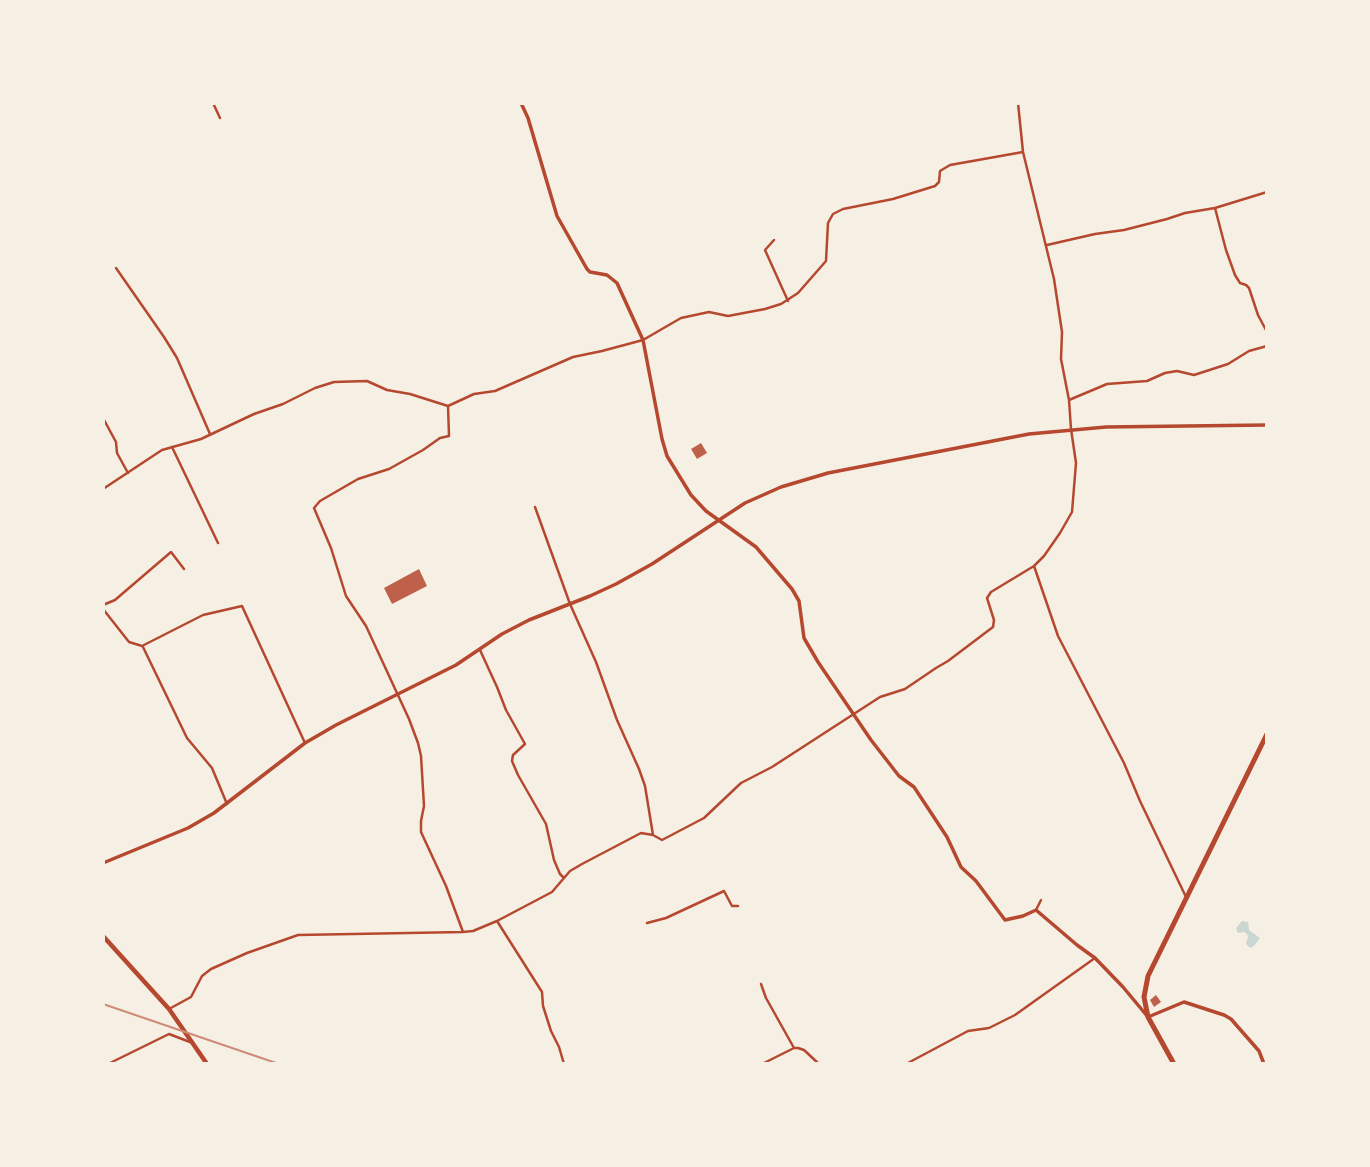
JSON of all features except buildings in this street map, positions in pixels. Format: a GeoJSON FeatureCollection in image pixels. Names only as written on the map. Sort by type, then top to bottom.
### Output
{"type":"FeatureCollection","features":[{"type":"Feature","properties":{"kind":"main road"},"geometry":{"type":"LineString","coordinates":[[1174,1064],[1148,1017],[1144,997],[1148,976],[1267,734]]}},
{"type":"Feature","properties":{"kind":"main road"},"geometry":{"type":"LineString","coordinates":[[103,936],[169,1009],[207,1064]]}},
{"type":"Feature","properties":{"kind":"street"},"geometry":{"type":"LineString","coordinates":[[213,103],[220,118]]}},
{"type":"Feature","properties":{"kind":"street"},"geometry":{"type":"LineString","coordinates":[[521,103],[528,118],[557,216],[587,269],[607,275],[617,283],[643,340],[667,456],[691,495],[706,511],[756,547],[792,589],[797,597],[804,638],[853,716],[899,776],[914,787],[947,837],[961,867],[1005,920],[1036,910],[1041,900]]}},
{"type":"Feature","properties":{"kind":"street"},"geometry":{"type":"LineString","coordinates":[[169,1009],[191,997],[202,976],[211,969],[298,935],[473,932],[497,921],[552,892],[570,871],[640,833],[663,840],[704,818],[741,783],[772,767],[880,697],[905,689],[993,627],[995,620],[987,598],[990,592],[1034,566],[1044,556],[1072,512],[1076,463],[1061,359],[1062,332],[1056,292],[1023,152],[1018,103]]}},
{"type":"Feature","properties":{"kind":"street"},"geometry":{"type":"LineString","coordinates":[[103,489],[162,450],[201,439],[254,414],[334,382],[367,381],[387,390],[448,406],[474,394],[495,391],[573,357],[643,340],[681,318],[709,312],[728,316],[765,309],[788,301],[826,261],[828,223],[833,214],[935,186],[939,182],[940,171],[950,165],[1023,152]]}},
{"type":"Feature","properties":{"kind":"street"},"geometry":{"type":"LineString","coordinates":[[1047,245],[1124,230],[1185,213],[1215,208],[1267,192]]}},
{"type":"Feature","properties":{"kind":"street"},"geometry":{"type":"LineString","coordinates":[[1215,208],[1235,275],[1240,283],[1249,288],[1267,332]]}},
{"type":"Feature","properties":{"kind":"street"},"geometry":{"type":"LineString","coordinates":[[774,240],[765,250],[788,301]]}},
{"type":"Feature","properties":{"kind":"street"},"geometry":{"type":"LineString","coordinates":[[116,268],[177,358],[210,434]]}},
{"type":"Feature","properties":{"kind":"street"},"geometry":{"type":"LineString","coordinates":[[1069,400],[1107,384],[1147,381],[1177,371],[1194,375],[1267,345]]}},
{"type":"Feature","properties":{"kind":"street"},"geometry":{"type":"LineString","coordinates":[[448,406],[449,436],[440,438],[389,468],[358,480],[320,501],[314,508],[331,548],[346,596],[366,626],[409,719],[421,756],[424,806],[421,832],[446,886],[463,932]]}},
{"type":"Feature","properties":{"kind":"street"},"geometry":{"type":"LineString","coordinates":[[103,418],[128,473]]}},
{"type":"Feature","properties":{"kind":"street"},"geometry":{"type":"LineString","coordinates":[[103,863],[188,828],[227,804],[305,743],[336,725],[456,665],[502,634],[529,620],[590,596],[652,564],[719,520],[772,491],[828,473],[1071,429],[1267,425]]}},
{"type":"Feature","properties":{"kind":"street"},"geometry":{"type":"LineString","coordinates":[[172,447],[218,543]]}},
{"type":"Feature","properties":{"kind":"street"},"geometry":{"type":"LineString","coordinates":[[535,507],[570,604],[639,769],[645,786],[653,835]]}},
{"type":"Feature","properties":{"kind":"street"},"geometry":{"type":"LineString","coordinates":[[184,569],[171,552],[115,600],[103,607],[129,642],[142,646],[203,615],[242,606],[305,743]]}},
{"type":"Feature","properties":{"kind":"street"},"geometry":{"type":"LineString","coordinates":[[1034,566],[1058,636],[1124,763],[1187,899]]}},
{"type":"Feature","properties":{"kind":"street"},"geometry":{"type":"LineString","coordinates":[[142,646],[187,738],[212,768],[227,804]]}},
{"type":"Feature","properties":{"kind":"street"},"geometry":{"type":"LineString","coordinates":[[480,650],[506,710],[525,744],[513,755],[512,761],[517,775],[546,824],[554,860],[564,878]]}},
{"type":"Feature","properties":{"kind":"street"},"geometry":{"type":"LineString","coordinates":[[647,923],[666,918],[724,891],[732,906],[738,906]]}},
{"type":"Feature","properties":{"kind":"street"},"geometry":{"type":"LineString","coordinates":[[1036,910],[1095,958],[1148,1017],[1184,1002],[1224,1015],[1231,1019],[1259,1051],[1264,1064]]}},
{"type":"Feature","properties":{"kind":"street"},"geometry":{"type":"LineString","coordinates":[[497,921],[542,992],[543,1006],[564,1064]]}},
{"type":"Feature","properties":{"kind":"street"},"geometry":{"type":"LineString","coordinates":[[906,1064],[968,1031],[989,1028],[1015,1015],[1095,958]]}},
{"type":"Feature","properties":{"kind":"street"},"geometry":{"type":"LineString","coordinates":[[761,984],[794,1048]]}},
{"type":"Feature","properties":{"kind":"street"},"geometry":{"type":"LineString","coordinates":[[108,1064],[169,1034],[194,1043]]}},
{"type":"Feature","properties":{"kind":"street"},"geometry":{"type":"LineString","coordinates":[[762,1064],[794,1048],[804,1050],[818,1064]]}},
{"type":"Feature","properties":{"kind":"street"},"geometry":{"type":"LineString","coordinates":[[640,1064],[661,1064]]}},
{"type":"Feature","properties":{"kind":"shaded area"},"geometry":{"type":"Polygon","coordinates":[[[1242,921],[1248,922],[1249,930],[1260,938],[1250,948],[1246,944],[1247,934],[1238,933],[1236,928],[1242,921]]]}},
{"type":"Feature","properties":{"kind":"railway"},"geometry":{"type":"LineString","coordinates":[[103,1004],[279,1064]]}}]}
